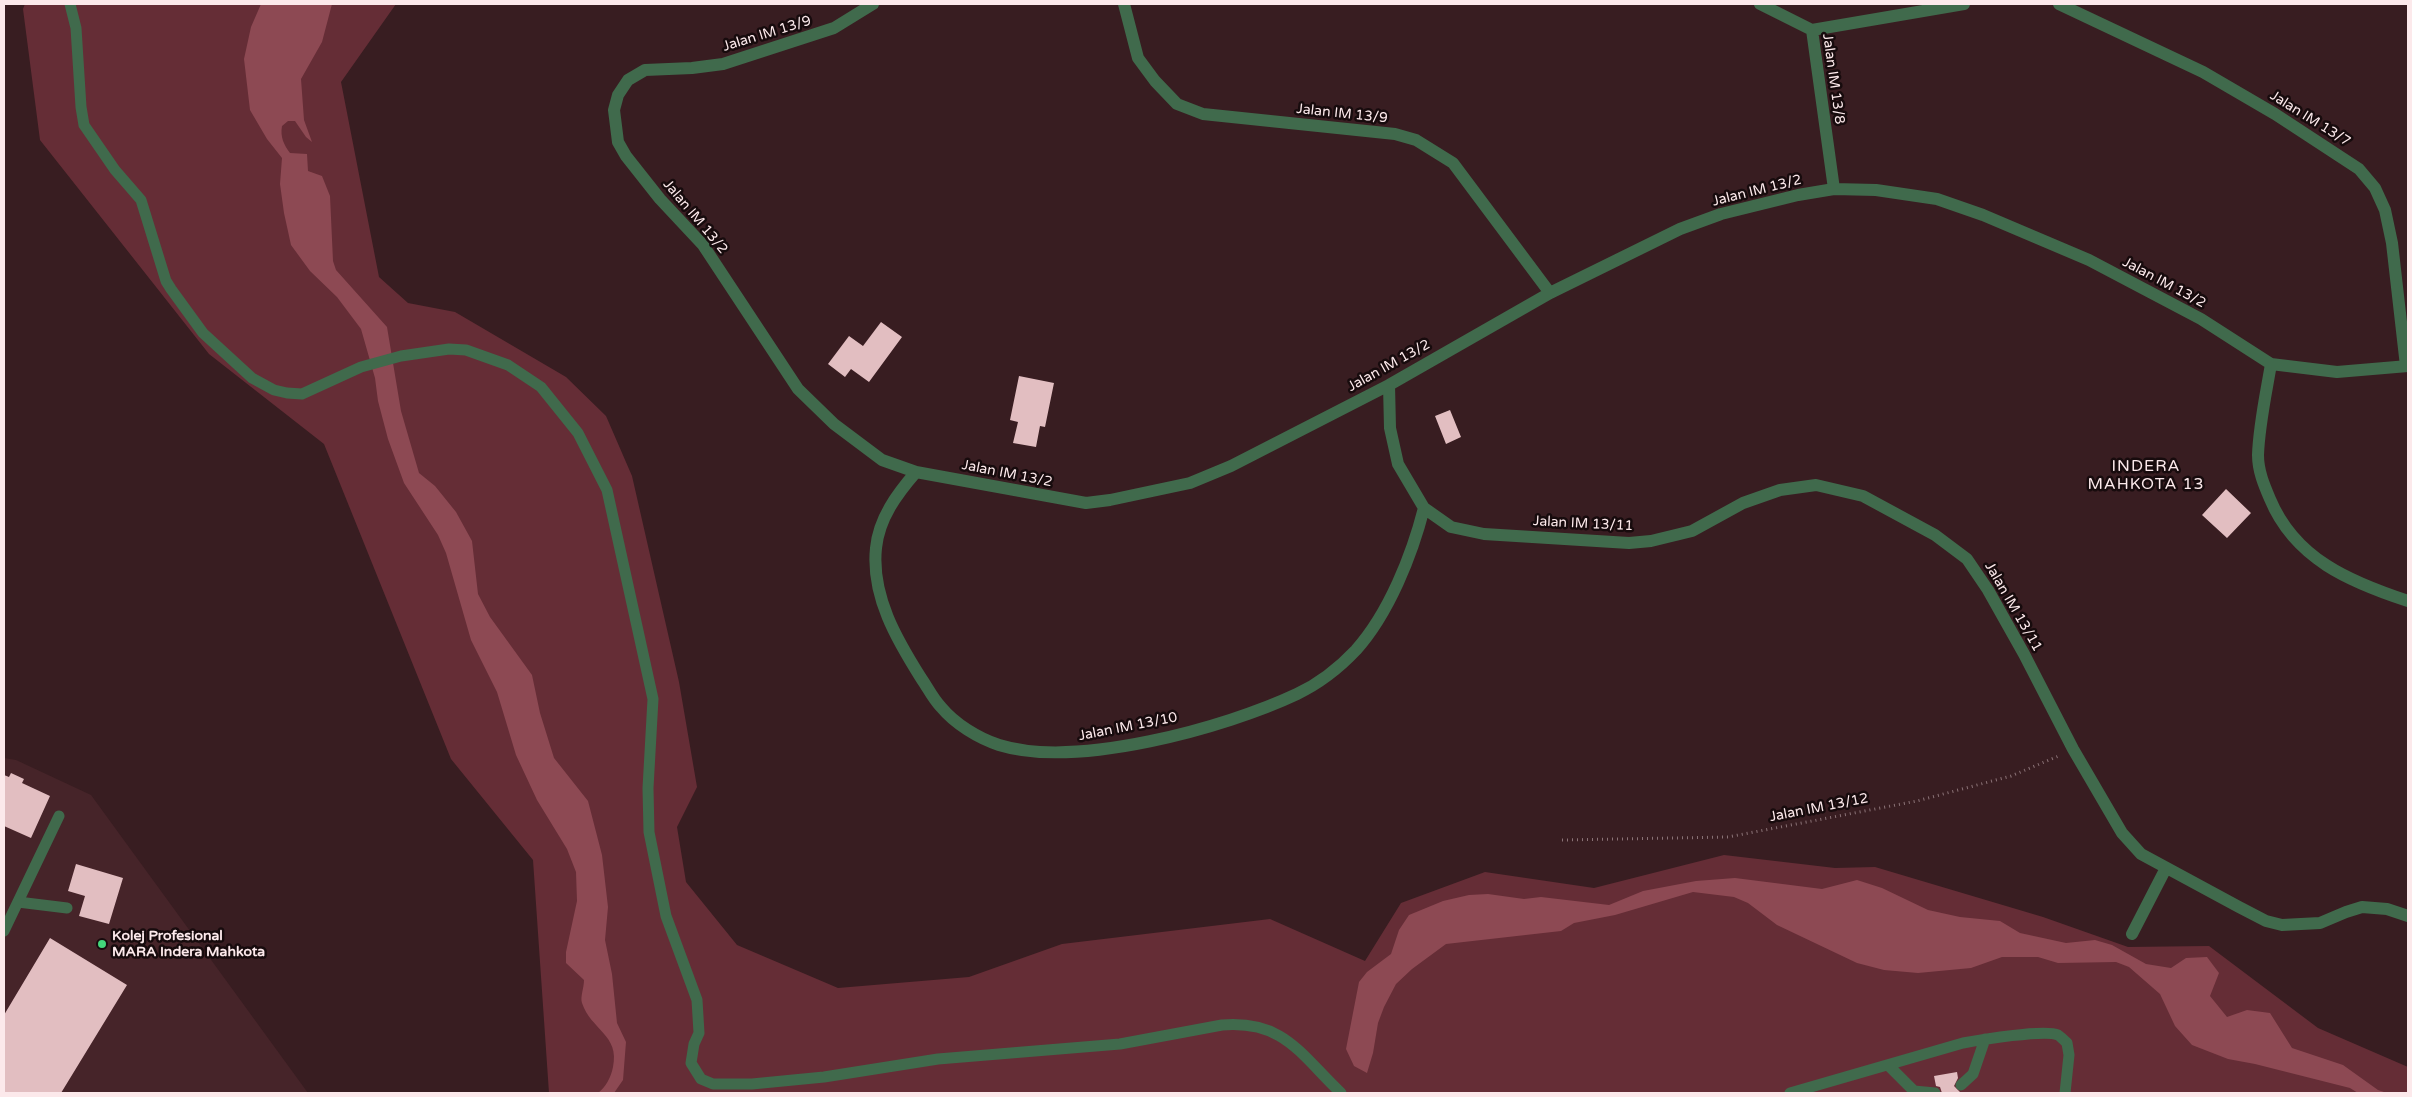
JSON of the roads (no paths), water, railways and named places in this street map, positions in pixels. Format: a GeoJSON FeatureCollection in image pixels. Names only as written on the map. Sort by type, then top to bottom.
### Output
{"type":"FeatureCollection","features":[{"type":"Feature","properties":{"kind":"street","name":"Jalan IM 13/9"},"geometry":{"type":"LineString","coordinates":[[692,68],[723,64],[834,28],[873,4]]}},
{"type":"Feature","properties":{"kind":"street","name":"Jalan IM 13/9"},"geometry":{"type":"LineString","coordinates":[[1124,4],[1138,58],[1155,81],[1176,104],[1203,114],[1395,134],[1416,140],[1452,163],[1550,293]]}},
{"type":"Feature","properties":{"kind":"street","name":"Jalan IM 13/8"},"geometry":{"type":"LineString","coordinates":[[1760,4],[1812,30],[1834,189]]}},
{"type":"Feature","properties":{"kind":"street"},"geometry":{"type":"LineString","coordinates":[[1812,30],[1964,4]]}},
{"type":"Feature","properties":{"kind":"street","name":"Jalan IM 13/7"},"geometry":{"type":"LineString","coordinates":[[2059,4],[2203,72],[2275,114],[2359,169],[2375,188],[2385,210],[2392,243],[2407,366]]}},
{"type":"Feature","properties":{"kind":"street","name":"Jalan IM 13/2"},"geometry":{"type":"LineString","coordinates":[[692,68],[646,70],[628,80],[618,95],[614,110],[618,142],[626,156],[660,199],[703,245],[798,389],[834,424],[882,460],[916,472],[1086,503],[1110,500],[1190,483],[1231,466],[1389,385],[1550,293],[1680,229],[1721,214],[1798,195],[1834,189],[1876,190],[1937,199],[1983,215],[2089,260],[2201,319],[2271,364],[2337,372],[2407,366]]}},
{"type":"Feature","properties":{"kind":"street"},"geometry":{"type":"LineString","coordinates":[[2271,364],[2258,456],[2261,479],[2280,520],[2289,533],[2314,557],[2334,571],[2354,582],[2408,602]]}},
{"type":"Feature","properties":{"kind":"street","name":"Jalan IM 13/11"},"geometry":{"type":"LineString","coordinates":[[1389,385],[1390,428],[1398,464],[1424,508],[1452,527],[1484,534],[1628,543],[1651,541],[1692,531],[1744,503],[1780,490],[1816,485],[1862,496],[1935,535],[1967,559],[1988,590],[2024,654],[2073,750],[2122,833],[2141,854],[2252,914],[2282,925],[2320,924],[2362,907],[2387,909],[2408,916]]}},
{"type":"Feature","properties":{"kind":"street","name":"Jalan IM 13/10"},"geometry":{"type":"LineString","coordinates":[[916,472],[894,497],[882,526],[876,548],[879,590],[886,613],[904,651],[940,707],[964,729],[999,745],[1068,754],[1128,745],[1239,718],[1298,694],[1334,670],[1357,649],[1390,596],[1415,543],[1424,508]]}},
{"type":"Feature","properties":{"kind":"street"},"geometry":{"type":"LineString","coordinates":[[2132,934],[2166,868]]}},
{"type":"Feature","properties":{"kind":"lane"},"geometry":{"type":"LineString","coordinates":[[70,4],[76,28],[80,107],[84,126],[104,155],[141,200],[166,281],[203,333],[252,378],[263,386],[286,394],[302,394],[362,367],[401,356],[449,349],[466,350],[508,365],[541,387],[578,432],[607,490],[653,699],[648,788],[649,832],[666,916],[696,1000],[699,1033],[694,1044],[691,1064],[701,1079],[713,1084],[752,1084],[788,1081],[938,1059],[1120,1044],[1239,1023],[1258,1026],[1281,1034],[1336,1089]]}},
{"type":"Feature","properties":{"kind":"lane"},"geometry":{"type":"LineString","coordinates":[[4,931],[59,816]]}},
{"type":"Feature","properties":{"kind":"lane"},"geometry":{"type":"LineString","coordinates":[[18,902],[67,908]]}},
{"type":"Feature","properties":{"kind":"lane"},"geometry":{"type":"LineString","coordinates":[[1790,1093],[1963,1043],[1986,1039],[2057,1035],[2067,1043],[2068,1049],[2065,1093]]}},
{"type":"Feature","properties":{"kind":"lane"},"geometry":{"type":"LineString","coordinates":[[1961,1084],[1973,1074],[1986,1039]]}},
{"type":"Feature","properties":{"kind":"lane"},"geometry":{"type":"LineString","coordinates":[[1888,1065],[1914,1091],[1935,1092]]}},
{"type":"Feature","properties":{"kind":"place","name":"Kolej Profesional MARA Indera Mahkota"},"geometry":{"type":"Point","coordinates":[102,944]}},
{"type":"Feature","properties":{"kind":"district","name":"INDERA MAHKOTA 13"},"geometry":{"type":"Point","coordinates":[2146,476]}}]}
